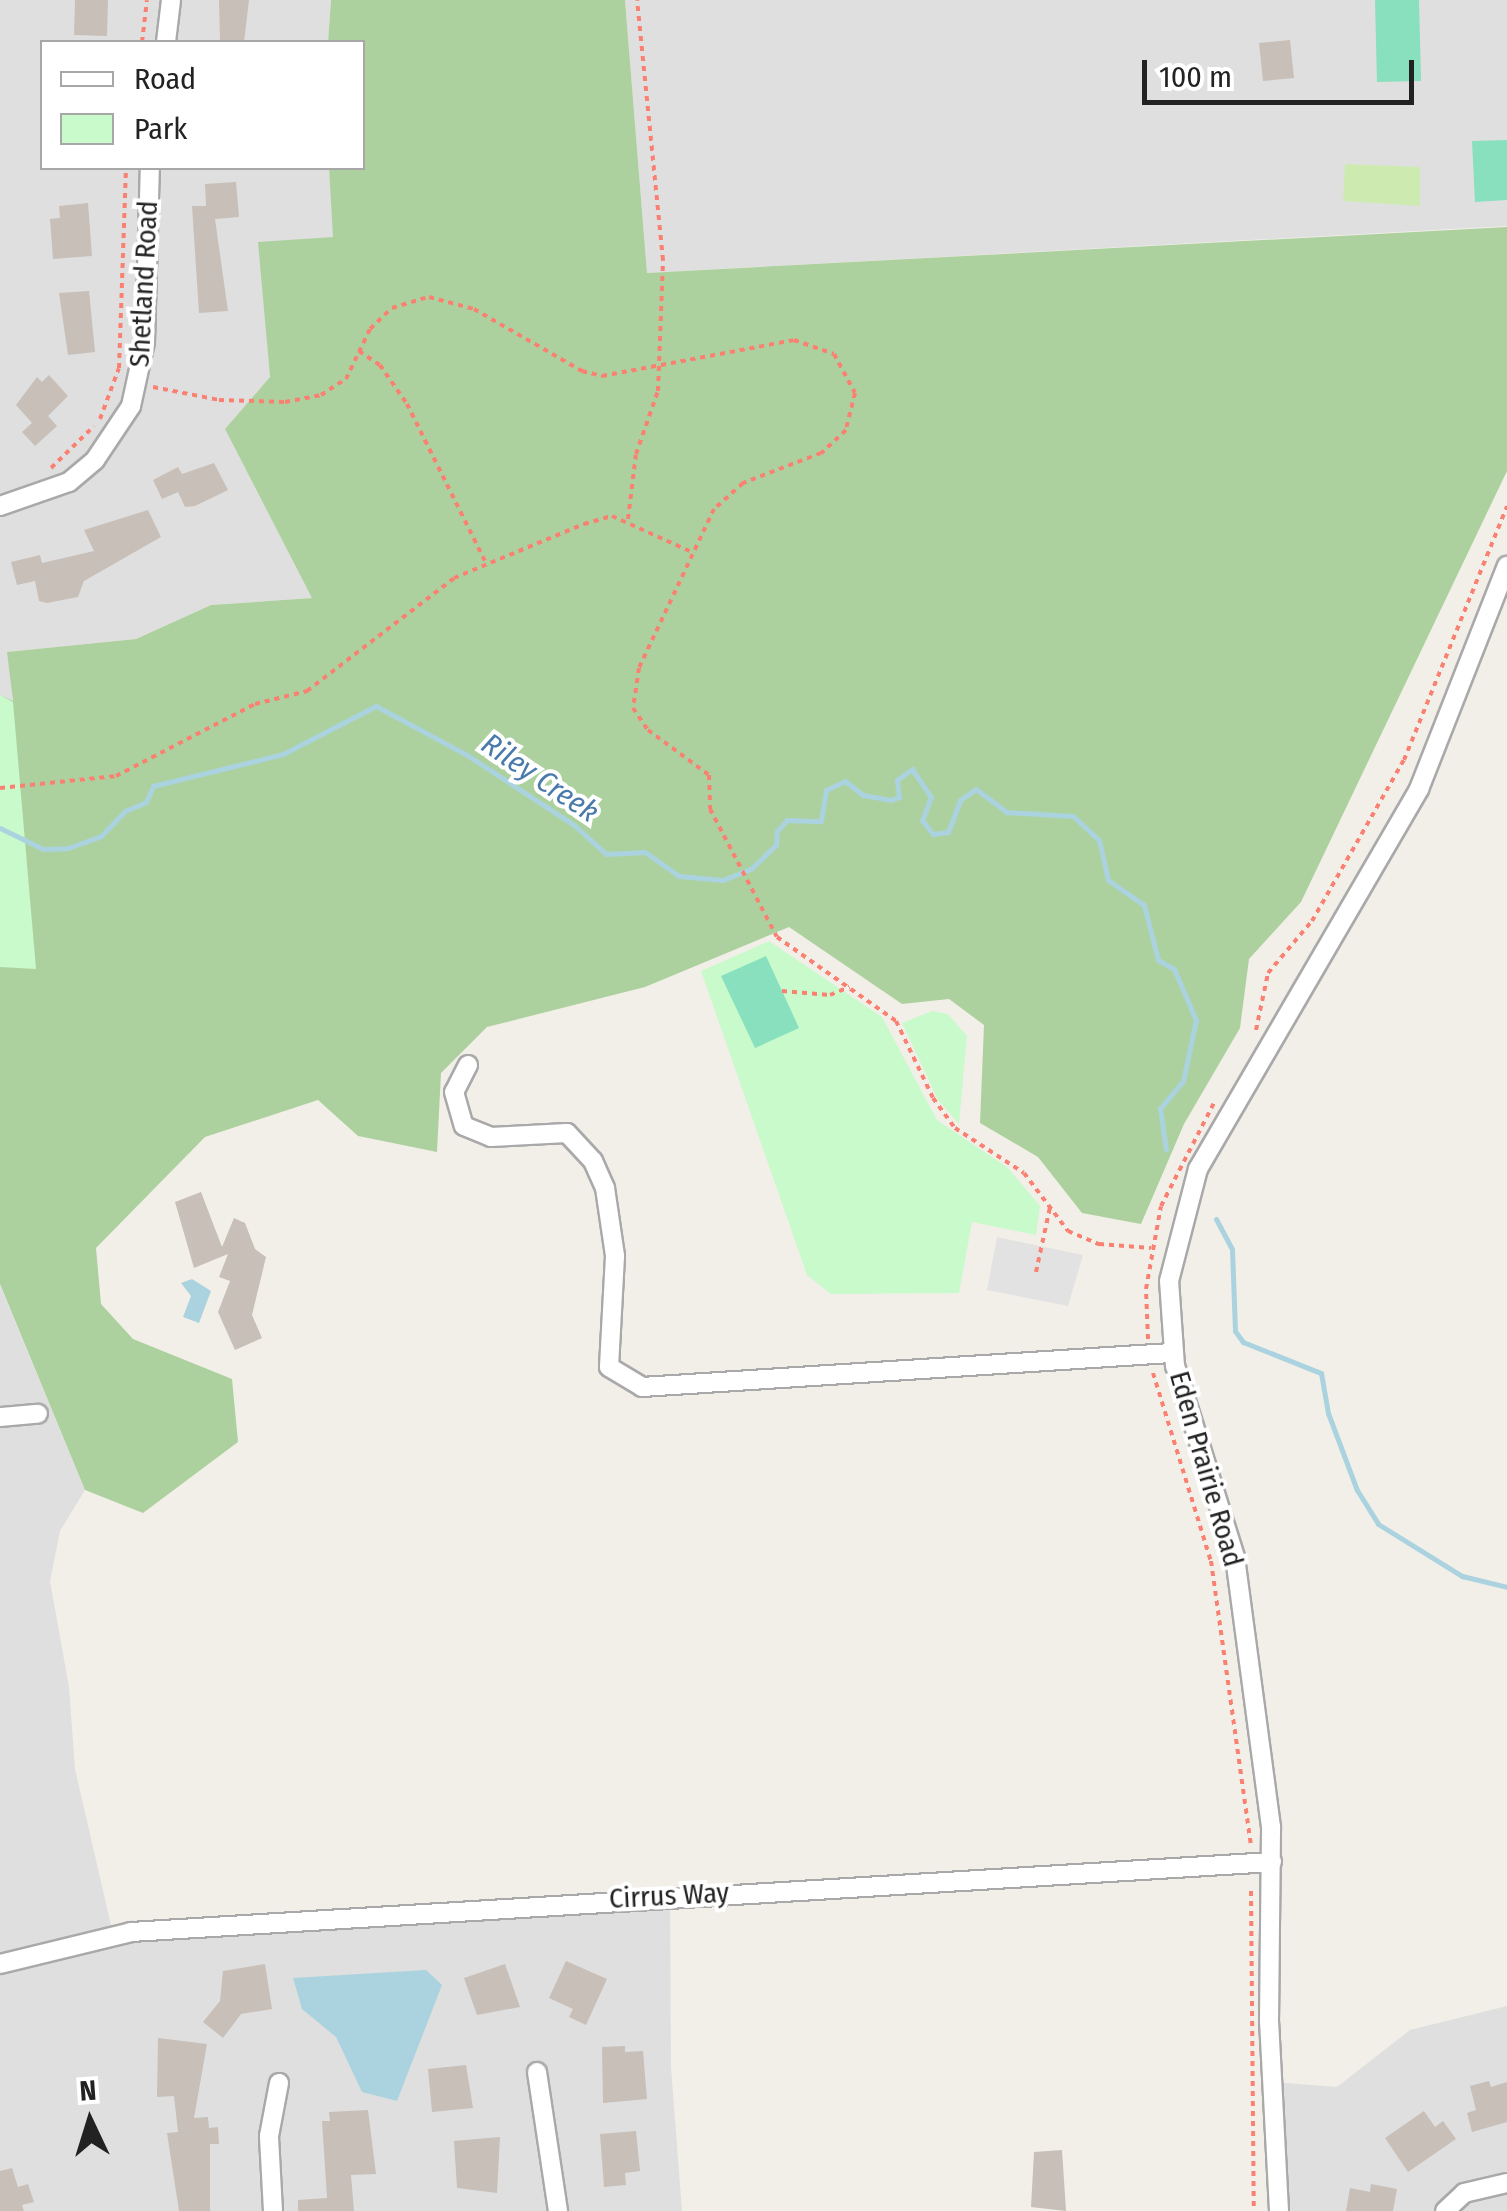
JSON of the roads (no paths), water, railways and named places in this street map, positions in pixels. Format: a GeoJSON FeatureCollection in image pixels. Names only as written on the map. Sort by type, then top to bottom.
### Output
{"type":"FeatureCollection","features":[{"type":"Feature","properties":{"kind":"street"},"geometry":{"type":"LineString","coordinates":[[166,40],[171,0]]}},
{"type":"Feature","properties":{"kind":"street","name":"Shetland Road"},"geometry":{"type":"LineString","coordinates":[[0,506],[40,496],[95,460],[115,436],[139,383],[150,170]]}},
{"type":"Feature","properties":{"kind":"street","name":"Eden Prairie Road"},"geometry":{"type":"LineString","coordinates":[[1279,2211],[1263,1862],[1235,1557],[1172,1353],[1170,1280],[1198,1169],[1420,788],[1507,566]]}},
{"type":"Feature","properties":{"kind":"street"},"geometry":{"type":"LineString","coordinates":[[468,1065],[454,1092],[464,1126],[491,1137],[567,1132],[593,1161],[606,1188],[615,1256],[609,1367],[642,1387],[1172,1353]]}},
{"type":"Feature","properties":{"kind":"street"},"geometry":{"type":"LineString","coordinates":[[0,1416],[38,1414]]}},
{"type":"Feature","properties":{"kind":"street","name":"Cirrus Way"},"geometry":{"type":"LineString","coordinates":[[0,1964],[122,1933],[1263,1862]]}},
{"type":"Feature","properties":{"kind":"street"},"geometry":{"type":"LineString","coordinates":[[537,2072],[558,2211]]}},
{"type":"Feature","properties":{"kind":"street"},"geometry":{"type":"LineString","coordinates":[[272,2211],[269,2136],[280,2082]]}},
{"type":"Feature","properties":{"kind":"street"},"geometry":{"type":"LineString","coordinates":[[1445,2211],[1464,2192],[1507,2184]]}},
{"type":"Feature","properties":{"kind":"water"},"geometry":{"type":"Polygon","coordinates":[[[192,1279],[211,1291],[199,1323],[183,1317],[191,1296],[181,1283],[192,1279]]]}},
{"type":"Feature","properties":{"kind":"water"},"geometry":{"type":"Polygon","coordinates":[[[426,1970],[442,1985],[397,2101],[362,2092],[336,2037],[302,2009],[293,1978],[426,1970]]]}},
{"type":"Feature","properties":{"kind":"waterway","name":"Riley Creek"},"geometry":{"type":"LineString","coordinates":[[0,828],[43,849],[68,848],[101,836],[125,811],[146,802],[153,786],[283,754],[376,706],[467,755],[574,825],[606,854],[645,852],[679,876],[723,880],[752,868],[776,845],[777,831],[787,820],[821,821],[826,790],[845,781],[863,795],[891,800],[899,797],[897,780],[912,769],[931,797],[922,820],[933,834],[948,832],[960,800],[976,789],[1007,812],[1073,816],[1099,840],[1108,880],[1144,905],[1158,960],[1174,969],[1196,1020],[1183,1081],[1160,1108],[1166,1150]]}},
{"type":"Feature","properties":{"kind":"waterway","name":"Riley Creek"},"geometry":{"type":"LineString","coordinates":[[1216,1219],[1232,1249],[1235,1331],[1243,1342],[1321,1373],[1328,1413],[1357,1490],[1378,1524],[1462,1576],[1507,1587]]}}]}
